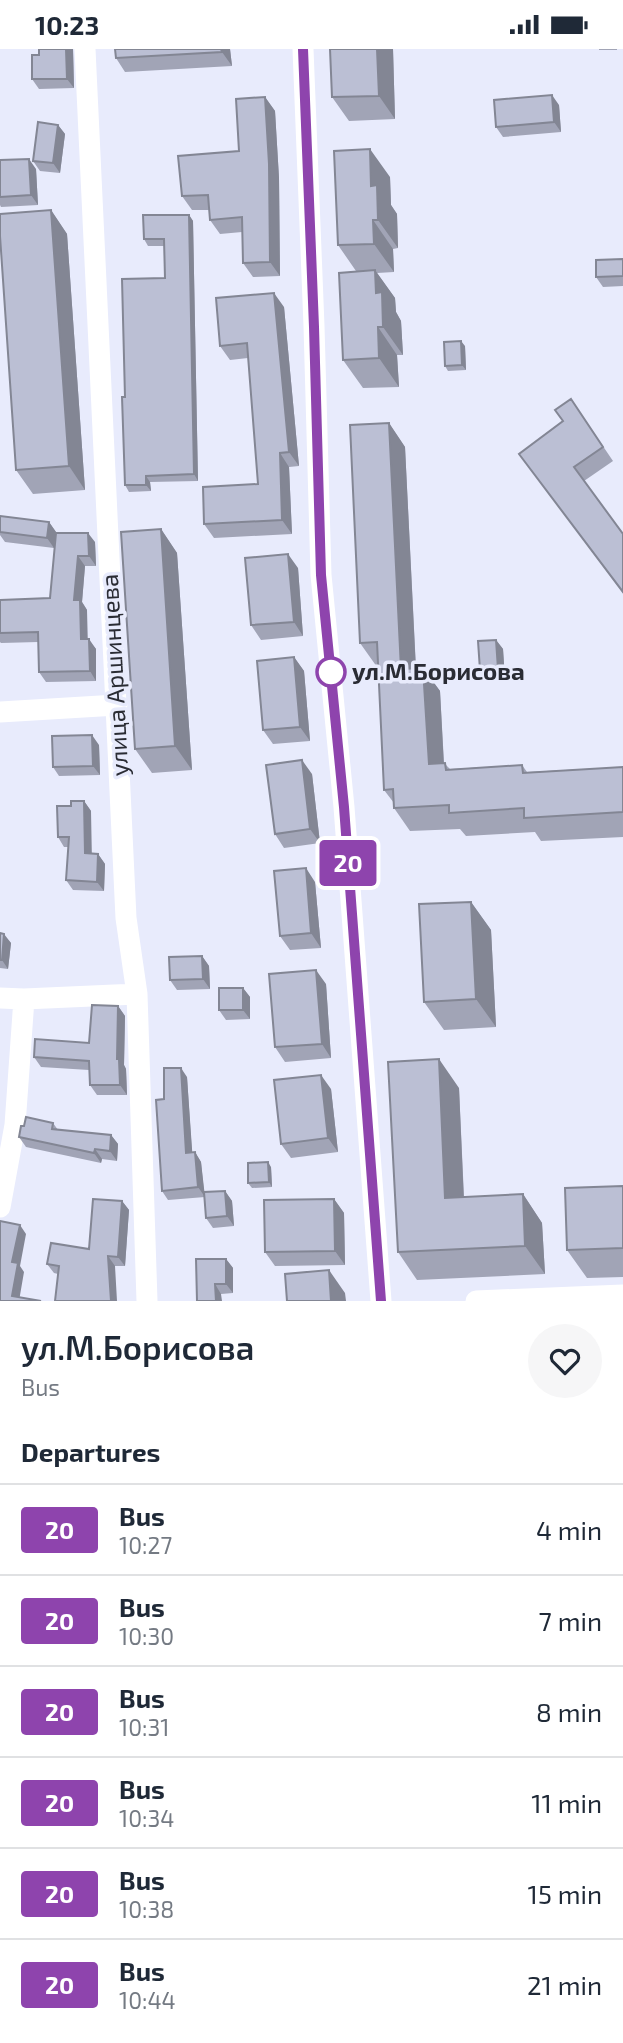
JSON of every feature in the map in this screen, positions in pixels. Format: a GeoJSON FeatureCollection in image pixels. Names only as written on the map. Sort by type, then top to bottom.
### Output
{"type":"FeatureCollection","features":[{"type":"Feature","properties":{"kind":"street","name":"улица Аршинцева"},"geometry":{"type":"LineString","coordinates":[[85,49],[126,918],[137,995],[147,1301]]}},
{"type":"Feature","properties":{"kind":"street"},"geometry":{"type":"LineString","coordinates":[[303,49],[321,575],[344,807],[381,1301]]}},
{"type":"Feature","properties":{"kind":"street"},"geometry":{"type":"LineString","coordinates":[[0,712],[117,705]]}},
{"type":"Feature","properties":{"kind":"street"},"geometry":{"type":"LineString","coordinates":[[0,997],[24,999],[137,995]]}},
{"type":"Feature","properties":{"kind":"street"},"geometry":{"type":"LineString","coordinates":[[0,1207],[15,1125],[24,999]]}},
{"type":"Feature","properties":{"kind":"street"},"geometry":{"type":"LineString","coordinates":[[475,1301],[623,1295]]}},
{"type":"Feature","properties":{"kind":"building"},"geometry":{"type":"Polygon","coordinates":[[[39,49],[66,49],[67,79],[32,79],[32,55],[39,55],[39,49]]]}},
{"type":"Feature","properties":{"kind":"building"},"geometry":{"type":"Polygon","coordinates":[[[115,49],[221,49],[222,52],[116,58],[115,49]]]}},
{"type":"Feature","properties":{"kind":"building"},"geometry":{"type":"Polygon","coordinates":[[[330,49],[377,49],[379,96],[332,97],[330,49]]]}},
{"type":"Feature","properties":{"kind":"building"},"geometry":{"type":"Polygon","coordinates":[[[552,95],[554,122],[496,127],[494,100],[552,95]]]}},
{"type":"Feature","properties":{"kind":"building"},"geometry":{"type":"Polygon","coordinates":[[[265,97],[270,262],[243,263],[242,217],[210,220],[208,195],[182,196],[178,156],[239,151],[236,99],[265,97]]]}},
{"type":"Feature","properties":{"kind":"building"},"geometry":{"type":"Polygon","coordinates":[[[38,122],[58,125],[53,163],[33,161],[38,122]]]}},
{"type":"Feature","properties":{"kind":"building"},"geometry":{"type":"Polygon","coordinates":[[[370,149],[371,186],[377,185],[378,220],[373,220],[374,244],[338,245],[334,151],[370,149]]]}},
{"type":"Feature","properties":{"kind":"building"},"geometry":{"type":"Polygon","coordinates":[[[29,159],[31,195],[0,197],[0,160],[29,159]]]}},
{"type":"Feature","properties":{"kind":"building"},"geometry":{"type":"Polygon","coordinates":[[[51,210],[69,466],[16,470],[0,214],[51,210]]]}},
{"type":"Feature","properties":{"kind":"building"},"geometry":{"type":"Polygon","coordinates":[[[143,215],[189,215],[194,474],[146,476],[146,485],[125,485],[122,279],[165,278],[164,239],[144,239],[143,215]]]}},
{"type":"Feature","properties":{"kind":"building"},"geometry":{"type":"Polygon","coordinates":[[[623,259],[623,276],[596,277],[596,260],[623,259]]]}},
{"type":"Feature","properties":{"kind":"building"},"geometry":{"type":"Polygon","coordinates":[[[375,270],[376,293],[382,292],[383,327],[378,327],[379,358],[343,360],[339,273],[375,270]]]}},
{"type":"Feature","properties":{"kind":"building"},"geometry":{"type":"Polygon","coordinates":[[[274,293],[289,452],[280,453],[282,520],[204,524],[203,487],[258,484],[247,343],[220,346],[216,298],[274,293]]]}},
{"type":"Feature","properties":{"kind":"building"},"geometry":{"type":"Polygon","coordinates":[[[461,341],[462,365],[445,366],[444,342],[461,341]]]}},
{"type":"Feature","properties":{"kind":"building"},"geometry":{"type":"Polygon","coordinates":[[[571,399],[603,447],[574,467],[623,534],[623,592],[519,454],[563,421],[555,410],[571,399]]]}},
{"type":"Feature","properties":{"kind":"building"},"geometry":{"type":"Polygon","coordinates":[[[389,423],[401,669],[423,668],[429,764],[445,763],[446,770],[522,765],[523,773],[623,767],[623,812],[524,818],[524,808],[449,813],[449,805],[394,808],[393,789],[384,790],[377,642],[360,643],[350,425],[389,423]]]}},
{"type":"Feature","properties":{"kind":"building"},"geometry":{"type":"Polygon","coordinates":[[[0,516],[49,522],[47,538],[0,532],[0,516]]]}},
{"type":"Feature","properties":{"kind":"building"},"geometry":{"type":"Polygon","coordinates":[[[161,529],[175,746],[135,749],[121,532],[161,529]]]}},
{"type":"Feature","properties":{"kind":"building"},"geometry":{"type":"Polygon","coordinates":[[[56,533],[88,533],[89,556],[78,556],[74,600],[80,600],[81,639],[89,639],[90,671],[39,672],[38,632],[0,633],[0,600],[50,598],[56,533]]]}},
{"type":"Feature","properties":{"kind":"building"},"geometry":{"type":"Polygon","coordinates":[[[288,554],[294,622],[251,625],[245,558],[288,554]]]}},
{"type":"Feature","properties":{"kind":"building"},"geometry":{"type":"Polygon","coordinates":[[[496,640],[498,669],[480,670],[478,641],[496,640]]]}},
{"type":"Feature","properties":{"kind":"building"},"geometry":{"type":"Polygon","coordinates":[[[294,657],[300,727],[263,730],[257,661],[294,657]]]}},
{"type":"Feature","properties":{"kind":"building"},"geometry":{"type":"Polygon","coordinates":[[[92,735],[93,766],[53,767],[52,736],[92,735]]]}},
{"type":"Feature","properties":{"kind":"building"},"geometry":{"type":"Polygon","coordinates":[[[302,760],[310,829],[275,834],[266,765],[302,760]]]}},
{"type":"Feature","properties":{"kind":"building"},"geometry":{"type":"Polygon","coordinates":[[[71,801],[84,801],[85,853],[98,854],[97,882],[66,880],[69,837],[58,837],[57,806],[71,806],[71,801]]]}},
{"type":"Feature","properties":{"kind":"building"},"geometry":{"type":"Polygon","coordinates":[[[306,868],[311,933],[280,936],[274,871],[306,868]]]}},
{"type":"Feature","properties":{"kind":"building"},"geometry":{"type":"Polygon","coordinates":[[[471,902],[476,999],[424,1002],[419,904],[471,902]]]}},
{"type":"Feature","properties":{"kind":"building"},"geometry":{"type":"Polygon","coordinates":[[[0,933],[4,934],[2,960],[0,960],[0,933]]]}},
{"type":"Feature","properties":{"kind":"building"},"geometry":{"type":"Polygon","coordinates":[[[202,956],[203,979],[170,980],[169,957],[202,956]]]}},
{"type":"Feature","properties":{"kind":"building"},"geometry":{"type":"Polygon","coordinates":[[[316,970],[322,1044],[275,1047],[269,974],[316,970]]]}},
{"type":"Feature","properties":{"kind":"building"},"geometry":{"type":"Polygon","coordinates":[[[219,988],[243,988],[243,1010],[219,1010],[219,988]]]}},
{"type":"Feature","properties":{"kind":"building"},"geometry":{"type":"Polygon","coordinates":[[[92,1005],[118,1006],[117,1059],[120,1085],[90,1085],[89,1061],[34,1057],[35,1039],[89,1043],[92,1005]]]}},
{"type":"Feature","properties":{"kind":"building"},"geometry":{"type":"Polygon","coordinates":[[[439,1059],[445,1198],[523,1194],[525,1246],[398,1252],[388,1062],[439,1059]]]}},
{"type":"Feature","properties":{"kind":"building"},"geometry":{"type":"Polygon","coordinates":[[[164,1068],[181,1068],[186,1153],[195,1152],[198,1187],[162,1191],[156,1100],[164,1099],[164,1068]]]}},
{"type":"Feature","properties":{"kind":"building"},"geometry":{"type":"Polygon","coordinates":[[[321,1075],[328,1138],[281,1144],[274,1080],[321,1075]]]}},
{"type":"Feature","properties":{"kind":"building"},"geometry":{"type":"Polygon","coordinates":[[[26,1117],[53,1123],[52,1129],[111,1135],[110,1151],[95,1149],[94,1153],[19,1137],[26,1117]]]}},
{"type":"Feature","properties":{"kind":"building"},"geometry":{"type":"Polygon","coordinates":[[[268,1162],[269,1182],[248,1183],[248,1163],[268,1162]]]}},
{"type":"Feature","properties":{"kind":"building"},"geometry":{"type":"Polygon","coordinates":[[[623,1186],[623,1248],[567,1250],[565,1188],[623,1186]]]}},
{"type":"Feature","properties":{"kind":"building"},"geometry":{"type":"Polygon","coordinates":[[[225,1191],[227,1216],[206,1218],[204,1192],[225,1191]]]}},
{"type":"Feature","properties":{"kind":"building"},"geometry":{"type":"Polygon","coordinates":[[[93,1199],[122,1201],[118,1257],[108,1256],[111,1301],[55,1301],[59,1266],[47,1264],[51,1243],[89,1249],[93,1199]]]}},
{"type":"Feature","properties":{"kind":"building"},"geometry":{"type":"Polygon","coordinates":[[[334,1199],[335,1251],[265,1252],[264,1200],[334,1199]]]}},
{"type":"Feature","properties":{"kind":"building"},"geometry":{"type":"Polygon","coordinates":[[[0,1221],[20,1225],[12,1262],[18,1263],[12,1296],[41,1301],[0,1301],[0,1221]]]}},
{"type":"Feature","properties":{"kind":"building"},"geometry":{"type":"Polygon","coordinates":[[[196,1259],[226,1259],[226,1284],[215,1284],[216,1301],[197,1301],[196,1259]]]}},
{"type":"Feature","properties":{"kind":"building"},"geometry":{"type":"Polygon","coordinates":[[[329,1270],[331,1301],[287,1301],[285,1274],[329,1270]]]}},
{"type":"Feature","properties":{"kind":"bus line","name":"20"},"geometry":{"type":"LineString","coordinates":[[303,49],[321,575],[344,807],[381,1301]]}},
{"type":"Feature","properties":{"kind":"place","name":"ул.М.Борисова"},"geometry":{"type":"Point","coordinates":[331,672]}}]}
